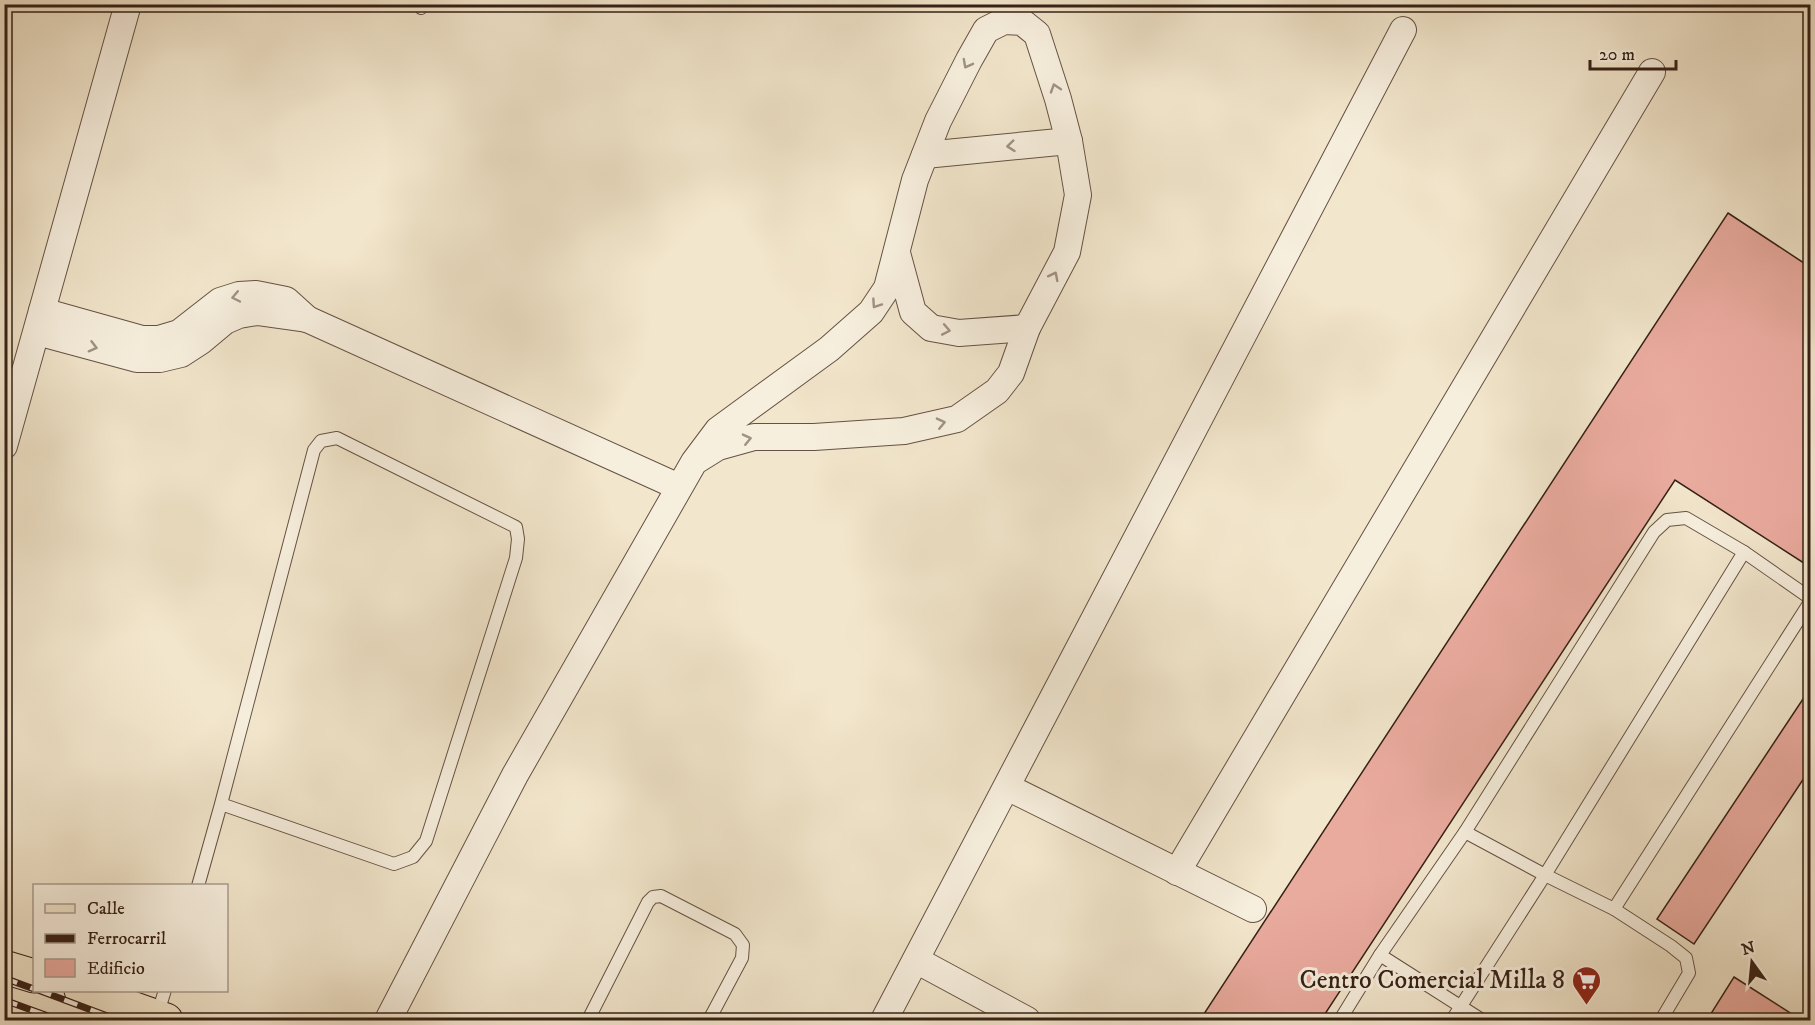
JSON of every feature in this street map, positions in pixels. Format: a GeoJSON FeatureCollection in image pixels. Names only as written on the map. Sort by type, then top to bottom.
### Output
{"type":"FeatureCollection","features":[{"type":"Feature","properties":{"kind":"main road"},"geometry":{"type":"LineString","coordinates":[[4,967],[33,976]]}},
{"type":"Feature","properties":{"kind":"main road"},"geometry":{"type":"LineString","coordinates":[[90,992],[162,1009]]}},
{"type":"Feature","properties":{"kind":"street"},"geometry":{"type":"LineString","coordinates":[[4,446],[128,4]]}},
{"type":"Feature","properties":{"kind":"street"},"geometry":{"type":"LineString","coordinates":[[388,1020],[514,775],[694,462],[718,430],[829,350],[871,312],[887,288],[915,180],[938,121],[969,60],[986,30],[1004,21],[1022,22],[1037,34],[1069,141],[1078,195],[1067,252],[1027,328],[1011,373],[997,391],[957,419],[904,431],[814,437],[754,437],[717,447],[694,462]]}},
{"type":"Feature","properties":{"kind":"street"},"geometry":{"type":"LineString","coordinates":[[884,1020],[1403,30]]}},
{"type":"Feature","properties":{"kind":"street"},"geometry":{"type":"LineString","coordinates":[[1177,872],[1652,72]]}},
{"type":"Feature","properties":{"kind":"street"},"geometry":{"type":"LineString","coordinates":[[925,155],[1069,141]]}},
{"type":"Feature","properties":{"kind":"street"},"geometry":{"type":"LineString","coordinates":[[897,252],[913,312],[931,328],[959,333],[1027,328]]}},
{"type":"Feature","properties":{"kind":"street"},"geometry":{"type":"LineString","coordinates":[[39,322],[142,339],[159,339],[179,333],[220,301],[239,295],[256,294],[286,300],[307,319],[680,487]]}},
{"type":"Feature","properties":{"kind":"street"},"geometry":{"type":"LineString","coordinates":[[1007,787],[1252,909]]}},
{"type":"Feature","properties":{"kind":"street"},"geometry":{"type":"LineString","coordinates":[[916,960],[1027,1020]]}},
{"type":"Feature","properties":{"kind":"lane"},"geometry":{"type":"LineString","coordinates":[[198,884],[314,450],[321,441],[337,438],[516,527],[518,539],[516,558],[426,841],[412,857],[394,864],[221,804]]}},
{"type":"Feature","properties":{"kind":"lane"},"geometry":{"type":"LineString","coordinates":[[1340,1020],[1380,955],[1465,832],[1654,532],[1667,520],[1686,518],[1744,552],[1810,600],[1614,909]]}},
{"type":"Feature","properties":{"kind":"lane"},"geometry":{"type":"LineString","coordinates":[[1452,1020],[1545,875],[1744,552]]}},
{"type":"Feature","properties":{"kind":"lane"},"geometry":{"type":"LineString","coordinates":[[1465,832],[1614,909],[1686,958],[1689,973],[1661,1020]]}},
{"type":"Feature","properties":{"kind":"lane"},"geometry":{"type":"LineString","coordinates":[[588,1020],[648,902],[653,897],[661,896],[735,934],[743,945],[742,958],[709,1020]]}},
{"type":"Feature","properties":{"kind":"lane"},"geometry":{"type":"LineString","coordinates":[[1380,955],[1482,1020]]}},
{"type":"Feature","properties":{"kind":"building"},"geometry":{"type":"Polygon","coordinates":[[[1728,213],[1810,267],[1810,567],[1675,480],[1321,1020],[1200,1020],[1728,213]]]}},
{"type":"Feature","properties":{"kind":"building"},"geometry":{"type":"Polygon","coordinates":[[[1810,695],[1810,769],[1694,944],[1657,919],[1805,696],[1810,695]]]}},
{"type":"Feature","properties":{"kind":"building"},"geometry":{"type":"Polygon","coordinates":[[[1734,977],[1798,1018],[1796,1020],[1707,1020],[1734,977]]]}},
{"type":"Feature","properties":{"kind":"railway"},"geometry":{"type":"LineString","coordinates":[[4,978],[33,989]]}},
{"type":"Feature","properties":{"kind":"railway"},"geometry":{"type":"LineString","coordinates":[[43,992],[118,1020]]}},
{"type":"Feature","properties":{"kind":"railway"},"geometry":{"type":"LineString","coordinates":[[4,1000],[59,1020]]}},
{"type":"Feature","properties":{"kind":"place","name":"Centro Comercial Milla 8"},"geometry":{"type":"Point","coordinates":[1586,1006]}}]}
